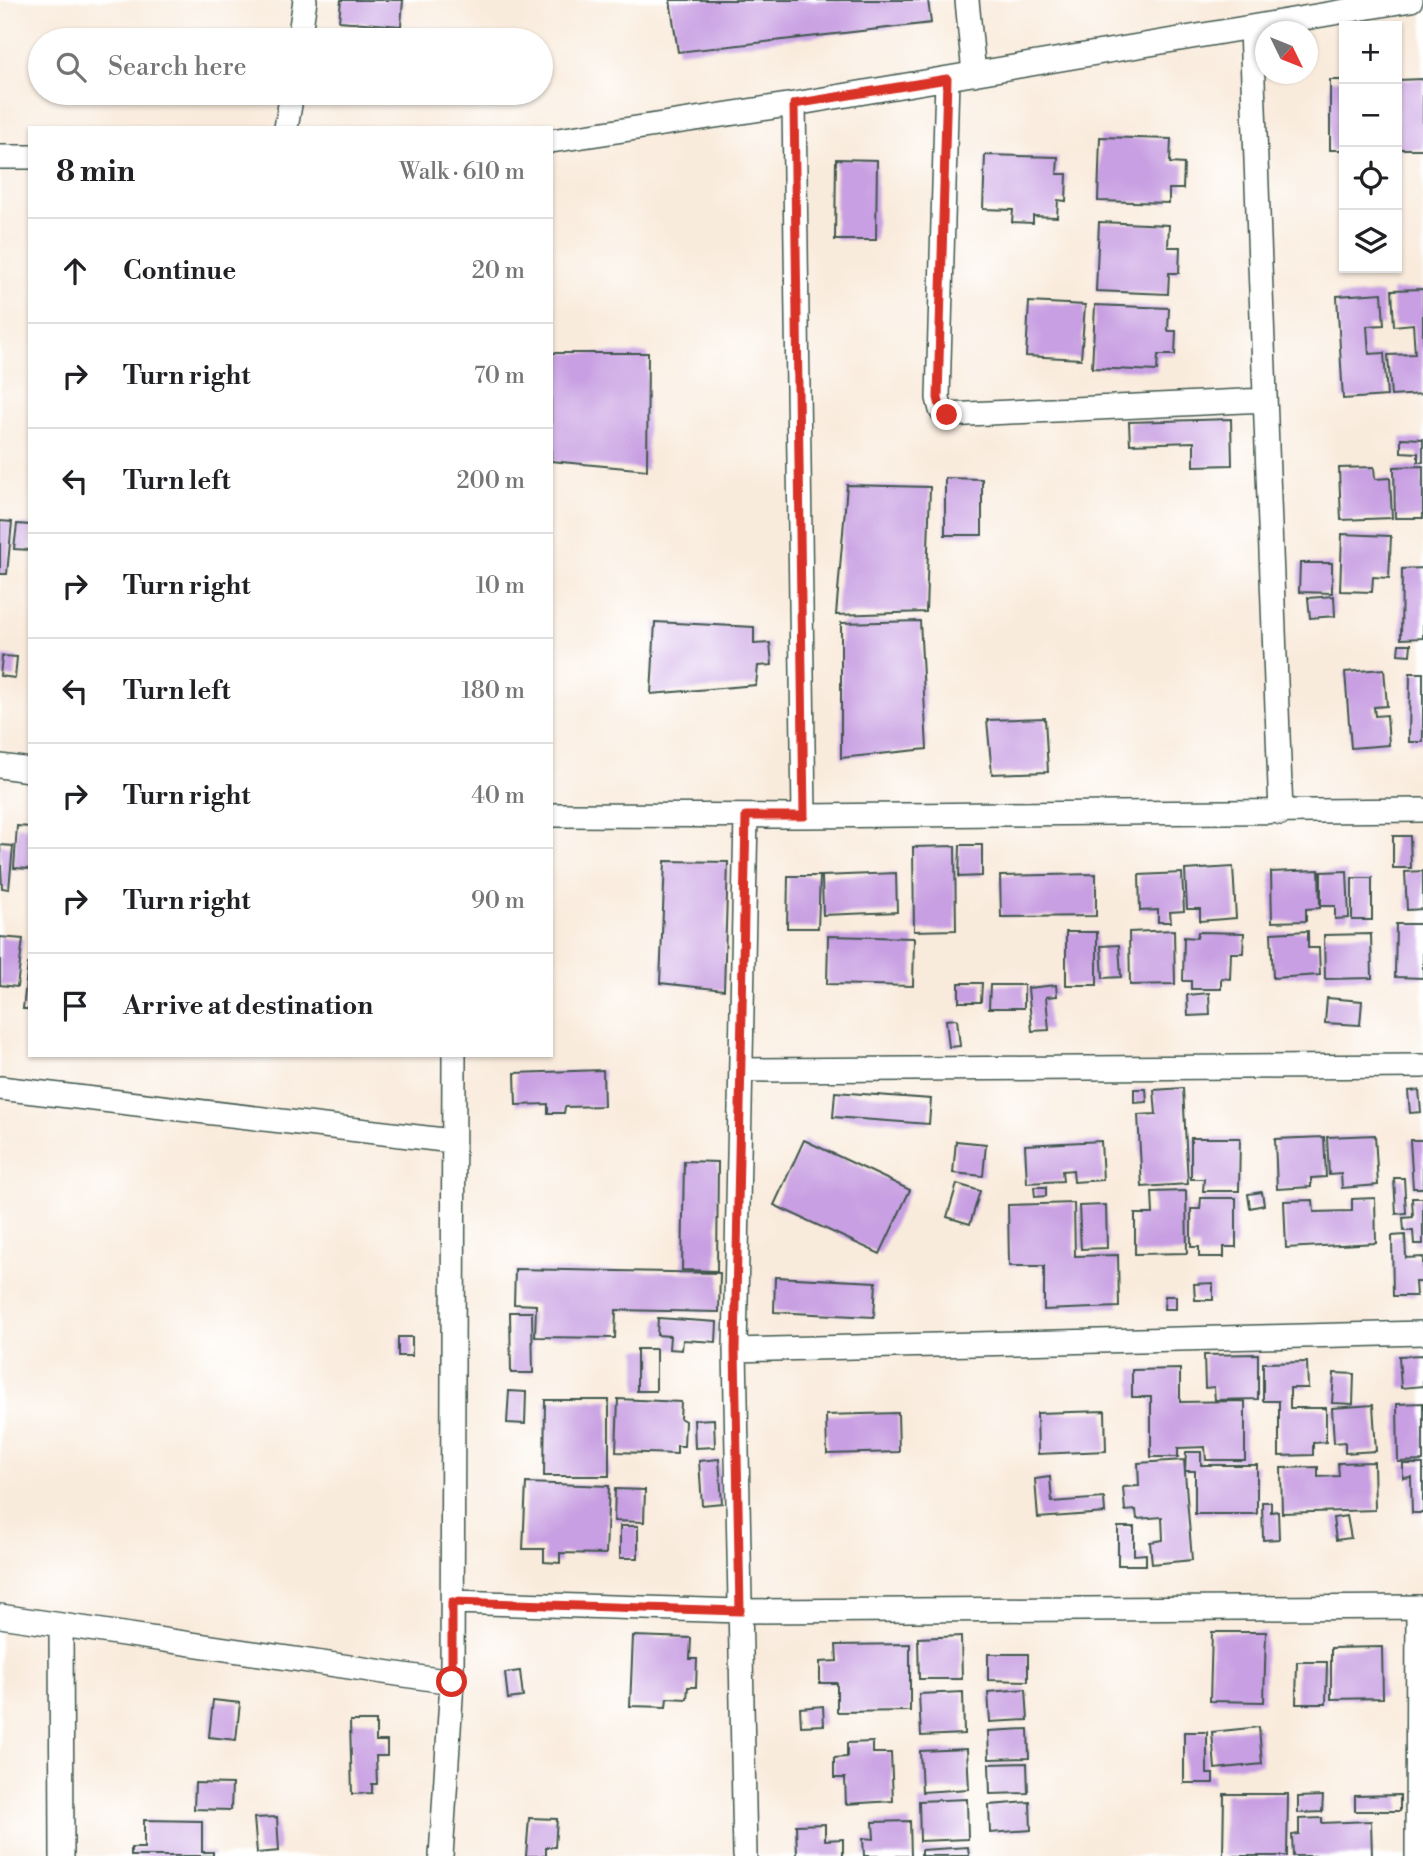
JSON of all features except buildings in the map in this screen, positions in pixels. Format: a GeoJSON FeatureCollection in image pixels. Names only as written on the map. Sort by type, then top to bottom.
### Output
{"type":"FeatureCollection","features":[{"type":"Feature","properties":{"kind":"street"},"geometry":{"type":"LineString","coordinates":[[301,28],[306,0]]}},
{"type":"Feature","properties":{"kind":"street"},"geometry":{"type":"LineString","coordinates":[[967,0],[974,75]]}},
{"type":"Feature","properties":{"kind":"street"},"geometry":{"type":"LineString","coordinates":[[553,141],[974,75],[1411,0]]}},
{"type":"Feature","properties":{"kind":"street"},"geometry":{"type":"LineString","coordinates":[[1251,29],[1281,813]]}},
{"type":"Feature","properties":{"kind":"street"},"geometry":{"type":"LineString","coordinates":[[947,79],[938,398],[941,410],[947,415],[1265,400]]}},
{"type":"Feature","properties":{"kind":"street"},"geometry":{"type":"LineString","coordinates":[[794,104],[804,816]]}},
{"type":"Feature","properties":{"kind":"street"},"geometry":{"type":"LineString","coordinates":[[286,126],[290,105]]}},
{"type":"Feature","properties":{"kind":"street"},"geometry":{"type":"LineString","coordinates":[[0,158],[28,157]]}},
{"type":"Feature","properties":{"kind":"street"},"geometry":{"type":"LineString","coordinates":[[0,766],[28,769]]}},
{"type":"Feature","properties":{"kind":"street"},"geometry":{"type":"LineString","coordinates":[[553,815],[804,816],[1423,810]]}},
{"type":"Feature","properties":{"kind":"street"},"geometry":{"type":"LineString","coordinates":[[745,1856],[735,1350],[746,816]]}},
{"type":"Feature","properties":{"kind":"street"},"geometry":{"type":"LineString","coordinates":[[442,1856],[452,1682],[454,1057]]}},
{"type":"Feature","properties":{"kind":"street"},"geometry":{"type":"LineString","coordinates":[[742,1070],[1423,1066]]}},
{"type":"Feature","properties":{"kind":"street"},"geometry":{"type":"LineString","coordinates":[[0,1088],[452,1141]]}},
{"type":"Feature","properties":{"kind":"street"},"geometry":{"type":"LineString","coordinates":[[735,1350],[1423,1333]]}},
{"type":"Feature","properties":{"kind":"street"},"geometry":{"type":"LineString","coordinates":[[452,1602],[740,1611],[1421,1607],[1417,1856]]}},
{"type":"Feature","properties":{"kind":"street"},"geometry":{"type":"LineString","coordinates":[[0,1616],[452,1682]]}},
{"type":"Feature","properties":{"kind":"street"},"geometry":{"type":"LineString","coordinates":[[61,1625],[62,1856]]}},
{"type":"Feature","properties":{"kind":"route"},"geometry":{"type":"LineString","coordinates":[[452,1682],[452,1602],[740,1611],[735,1350],[746,816],[804,816],[794,104],[947,79],[938,398],[941,410],[947,415]]}}]}
